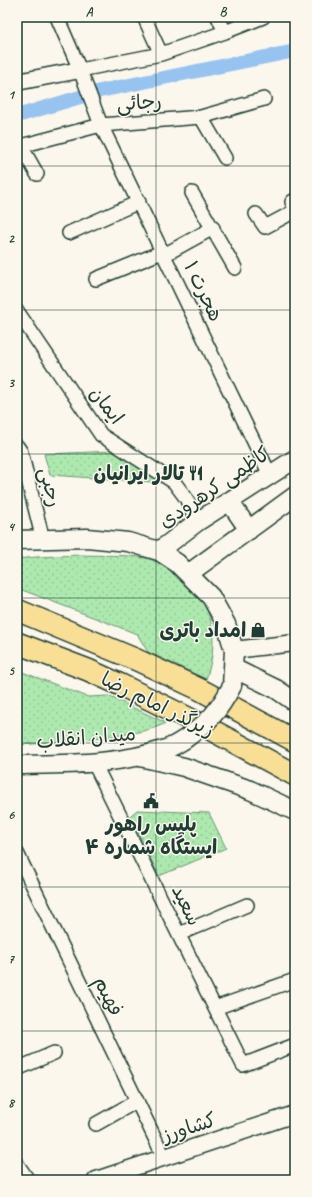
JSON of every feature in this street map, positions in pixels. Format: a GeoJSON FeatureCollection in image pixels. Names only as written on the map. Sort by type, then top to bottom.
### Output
{"type":"FeatureCollection","features":[{"type":"Feature","properties":{"kind":"highway","name":"زیرگذر امام رضا"},"geometry":{"type":"LineString","coordinates":[[17,610],[137,660],[199,689],[295,741]]}},
{"type":"Feature","properties":{"kind":"highway","name":"زیرگذر امام رضا"},"geometry":{"type":"LineString","coordinates":[[17,643],[88,670],[121,685],[206,727],[295,775]]}},
{"type":"Feature","properties":{"kind":"main road","name":"کاظمی کرهرودی"},"geometry":{"type":"LineString","coordinates":[[159,551],[197,522],[295,459]]}},
{"type":"Feature","properties":{"kind":"main road"},"geometry":{"type":"LineString","coordinates":[[188,574],[295,496]]}},
{"type":"Feature","properties":{"kind":"main road"},"geometry":{"type":"LineString","coordinates":[[229,501],[249,530]]}},
{"type":"Feature","properties":{"kind":"main road","name":"میدان انقلاب"},"geometry":{"type":"LineString","coordinates":[[17,540],[87,538],[128,542],[159,551],[177,564],[211,597],[226,624],[234,650],[232,686],[222,704],[211,719],[185,740],[167,749],[137,757],[94,763],[17,765]]}},
{"type":"Feature","properties":{"kind":"main road"},"geometry":{"type":"LineString","coordinates":[[233,668],[276,689],[295,702]]}},
{"type":"Feature","properties":{"kind":"main road"},"geometry":{"type":"LineString","coordinates":[[137,757],[184,767],[250,790],[295,811]]}},
{"type":"Feature","properties":{"kind":"street","name":"هجرت ۱"},"geometry":{"type":"LineString","coordinates":[[57,17],[82,74],[101,125],[270,475]]}},
{"type":"Feature","properties":{"kind":"street"},"geometry":{"type":"LineString","coordinates":[[144,17],[161,54]]}},
{"type":"Feature","properties":{"kind":"street"},"geometry":{"type":"LineString","coordinates":[[218,17],[225,32]]}},
{"type":"Feature","properties":{"kind":"street"},"geometry":{"type":"LineString","coordinates":[[17,82],[82,74],[161,54],[263,17]]}},
{"type":"Feature","properties":{"kind":"street","name":"رجائی"},"geometry":{"type":"LineString","coordinates":[[19,146],[101,125],[200,117],[264,99]]}},
{"type":"Feature","properties":{"kind":"street"},"geometry":{"type":"LineString","coordinates":[[200,117],[225,158]]}},
{"type":"Feature","properties":{"kind":"street"},"geometry":{"type":"LineString","coordinates":[[19,146],[37,174]]}},
{"type":"Feature","properties":{"kind":"street"},"geometry":{"type":"LineString","coordinates":[[192,193],[235,268]]}},
{"type":"Feature","properties":{"kind":"street"},"geometry":{"type":"LineString","coordinates":[[69,233],[139,202]]}},
{"type":"Feature","properties":{"kind":"street"},"geometry":{"type":"LineString","coordinates":[[256,214],[265,227],[294,205]]}},
{"type":"Feature","properties":{"kind":"street"},"geometry":{"type":"LineString","coordinates":[[96,279],[163,253],[213,228]]}},
{"type":"Feature","properties":{"kind":"street","name":"ایمان"},"geometry":{"type":"LineString","coordinates":[[17,312],[101,435],[174,482],[186,498],[197,522]]}},
{"type":"Feature","properties":{"kind":"street","name":"رجبی"},"geometry":{"type":"LineString","coordinates":[[17,446],[21,452],[43,540]]}},
{"type":"Feature","properties":{"kind":"street"},"geometry":{"type":"LineString","coordinates":[[234,650],[295,643]]}},
{"type":"Feature","properties":{"kind":"street","name":"سعید"},"geometry":{"type":"LineString","coordinates":[[94,763],[243,1065],[295,1046]]}},
{"type":"Feature","properties":{"kind":"street","name":"فهیم"},"geometry":{"type":"LineString","coordinates":[[17,852],[164,1157]]}},
{"type":"Feature","properties":{"kind":"street"},"geometry":{"type":"LineString","coordinates":[[179,934],[247,905]]}},
{"type":"Feature","properties":{"kind":"street"},"geometry":{"type":"LineString","coordinates":[[215,1008],[295,980]]}},
{"type":"Feature","properties":{"kind":"street"},"geometry":{"type":"LineString","coordinates":[[17,1069],[54,1053]]}},
{"type":"Feature","properties":{"kind":"street"},"geometry":{"type":"LineString","coordinates":[[96,1124],[137,1101]]}},
{"type":"Feature","properties":{"kind":"street","name":"کشاورز"},"geometry":{"type":"LineString","coordinates":[[96,1180],[295,1114]]}},
{"type":"Feature","properties":{"kind":"street"},"geometry":{"type":"LineString","coordinates":[[17,1164],[28,1180]]}},
{"type":"Feature","properties":{"kind":"green space"},"geometry":{"type":"Polygon","coordinates":[[[116,451],[167,483],[50,475],[44,454],[116,451]]]}},
{"type":"Feature","properties":{"kind":"green space"},"geometry":{"type":"Polygon","coordinates":[[[80,555],[129,556],[145,558],[161,564],[170,570],[195,592],[206,608],[212,628],[213,649],[206,679],[148,652],[137,634],[17,588],[17,559],[80,555]]]}},
{"type":"Feature","properties":{"kind":"green space"},"geometry":{"type":"Polygon","coordinates":[[[17,670],[88,697],[108,696],[166,723],[148,730],[115,736],[79,741],[17,745],[17,670]]]}},
{"type":"Feature","properties":{"kind":"green space"},"geometry":{"type":"Polygon","coordinates":[[[137,810],[209,813],[226,848],[159,876],[130,816],[137,810]]]}},
{"type":"Feature","properties":{"kind":"waterway"},"geometry":{"type":"LineString","coordinates":[[17,116],[100,91],[295,51]]}},
{"type":"Feature","properties":{"kind":"place","name":"تالار ایرانیان"},"geometry":{"type":"Point","coordinates":[196,473]}},
{"type":"Feature","properties":{"kind":"place","name":"امداد باتری"},"geometry":{"type":"Point","coordinates":[258,630]}},
{"type":"Feature","properties":{"kind":"place","name":"پلیس راهور ایستگاه شماره ۴"},"geometry":{"type":"Point","coordinates":[151,801]}}]}
